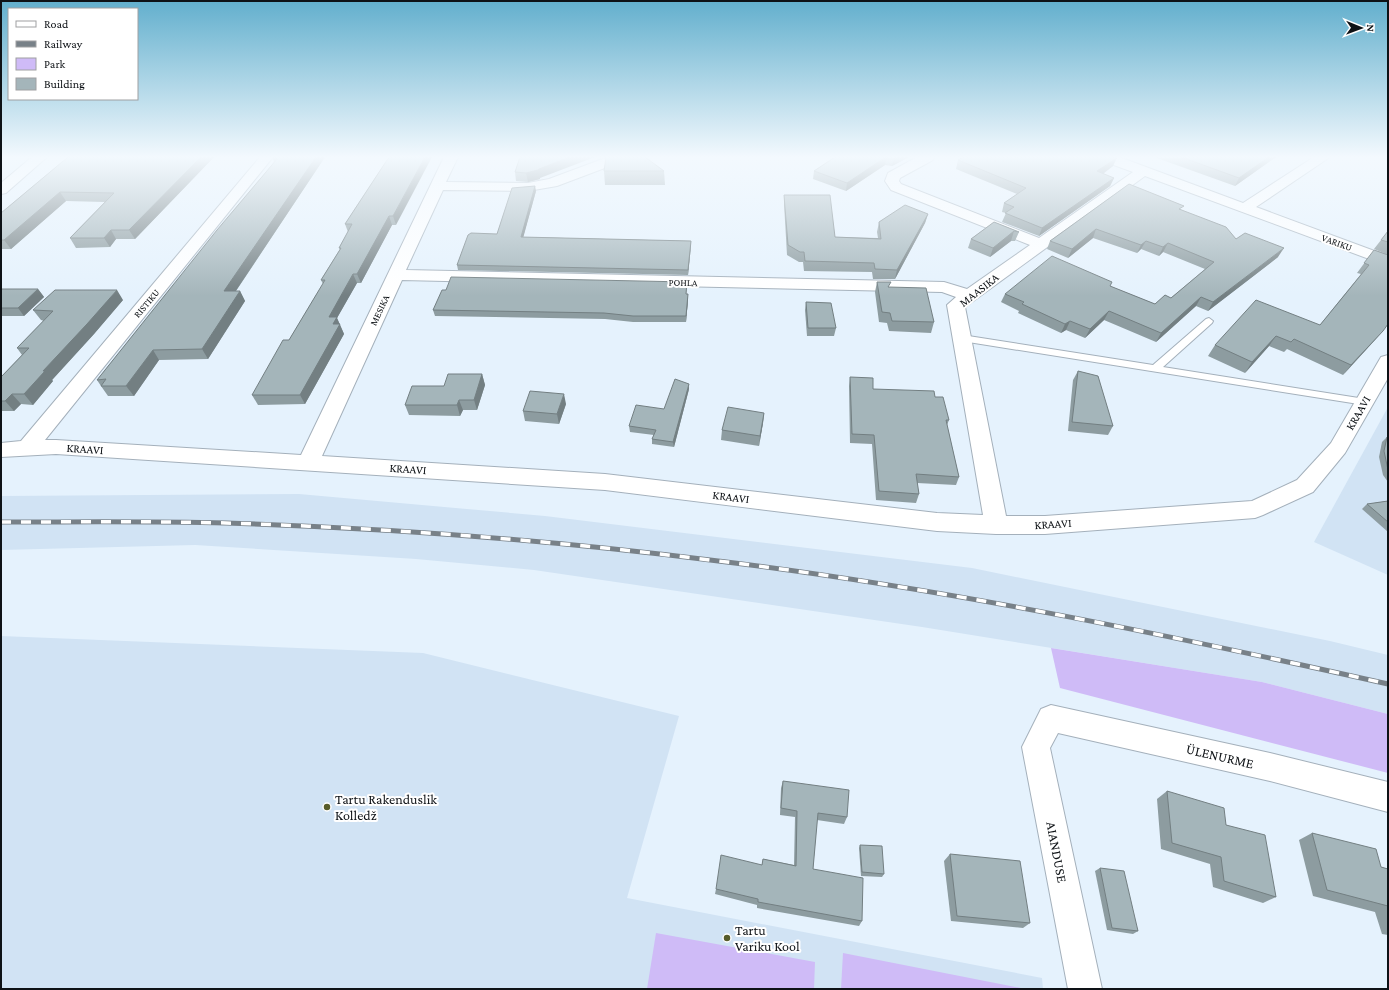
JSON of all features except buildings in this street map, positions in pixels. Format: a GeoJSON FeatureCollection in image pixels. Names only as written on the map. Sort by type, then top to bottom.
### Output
{"type":"FeatureCollection","features":[{"type":"Feature","properties":{"kind":"street","name":"RISTIKU"},"geometry":{"type":"LineString","coordinates":[[26,449],[229,203]]}},
{"type":"Feature","properties":{"kind":"street","name":"MESIKA"},"geometry":{"type":"LineString","coordinates":[[308,463],[430,203]]}},
{"type":"Feature","properties":{"kind":"street"},"geometry":{"type":"LineString","coordinates":[[937,203],[1041,244]]}},
{"type":"Feature","properties":{"kind":"street","name":"MAASIKA"},"geometry":{"type":"LineString","coordinates":[[996,525],[956,305],[1098,203]]}},
{"type":"Feature","properties":{"kind":"street","name":"VARIKU"},"geometry":{"type":"LineString","coordinates":[[1232,203],[1388,261]]}},
{"type":"Feature","properties":{"kind":"street"},"geometry":{"type":"LineString","coordinates":[[1245,208],[1252,203]]}},
{"type":"Feature","properties":{"kind":"street","name":"POHLA"},"geometry":{"type":"LineString","coordinates":[[395,275],[944,288],[969,296]]}},
{"type":"Feature","properties":{"kind":"street","name":"KRAAVI"},"geometry":{"type":"LineString","coordinates":[[1,450],[56,447],[605,482],[937,522],[996,525],[1045,525],[1255,509],[1306,486],[1338,448],[1388,361]]}},
{"type":"Feature","properties":{"kind":"street","name":"ÜLENURME"},"geometry":{"type":"LineString","coordinates":[[1051,718],[1270,767],[1388,797]]}},
{"type":"Feature","properties":{"kind":"street","name":"AIANDUSE"},"geometry":{"type":"LineString","coordinates":[[1051,718],[1036,747],[1085,989]]}},
{"type":"Feature","properties":{"kind":"lane"},"geometry":{"type":"LineString","coordinates":[[1155,369],[1209,321]]}},
{"type":"Feature","properties":{"kind":"lane"},"geometry":{"type":"LineString","coordinates":[[962,338],[1365,402]]}},
{"type":"Feature","properties":{"kind":"shaded area"},"geometry":{"type":"Polygon","coordinates":[[[1388,407],[1388,575],[1314,542],[1388,407]]]}},
{"type":"Feature","properties":{"kind":"shaded area"},"geometry":{"type":"Polygon","coordinates":[[[299,494],[545,516],[972,568],[1330,641],[1388,655],[1388,714],[1262,682],[922,627],[534,570],[416,559],[195,545],[1,550],[1,496],[299,494]]]}},
{"type":"Feature","properties":{"kind":"shaded area","name":"Tartu Rakenduslik Kolledž"},"geometry":{"type":"Polygon","coordinates":[[[1,636],[423,653],[679,716],[627,898],[1042,978],[1043,989],[1,989],[1,636]]]}},
{"type":"Feature","properties":{"kind":"green space"},"geometry":{"type":"Polygon","coordinates":[[[1051,648],[1262,682],[1388,714],[1388,773],[1060,688],[1051,648]]]}},
{"type":"Feature","properties":{"kind":"green space"},"geometry":{"type":"Polygon","coordinates":[[[656,933],[815,962],[814,989],[647,989],[656,933]]]}},
{"type":"Feature","properties":{"kind":"green space"},"geometry":{"type":"Polygon","coordinates":[[[843,953],[1026,989],[841,989],[843,953]]]}},
{"type":"Feature","properties":{"kind":"railway"},"geometry":{"type":"LineString","coordinates":[[1,522],[198,522],[347,528],[590,546],[710,560],[881,584],[1050,613],[1220,647],[1388,684]]}},
{"type":"Feature","properties":{"kind":"place","name":"Tartu Rakenduslik Kolledž"},"geometry":{"type":"Point","coordinates":[327,807]}},
{"type":"Feature","properties":{"kind":"place","name":"Tartu Variku Kool"},"geometry":{"type":"Point","coordinates":[727,938]}}]}
